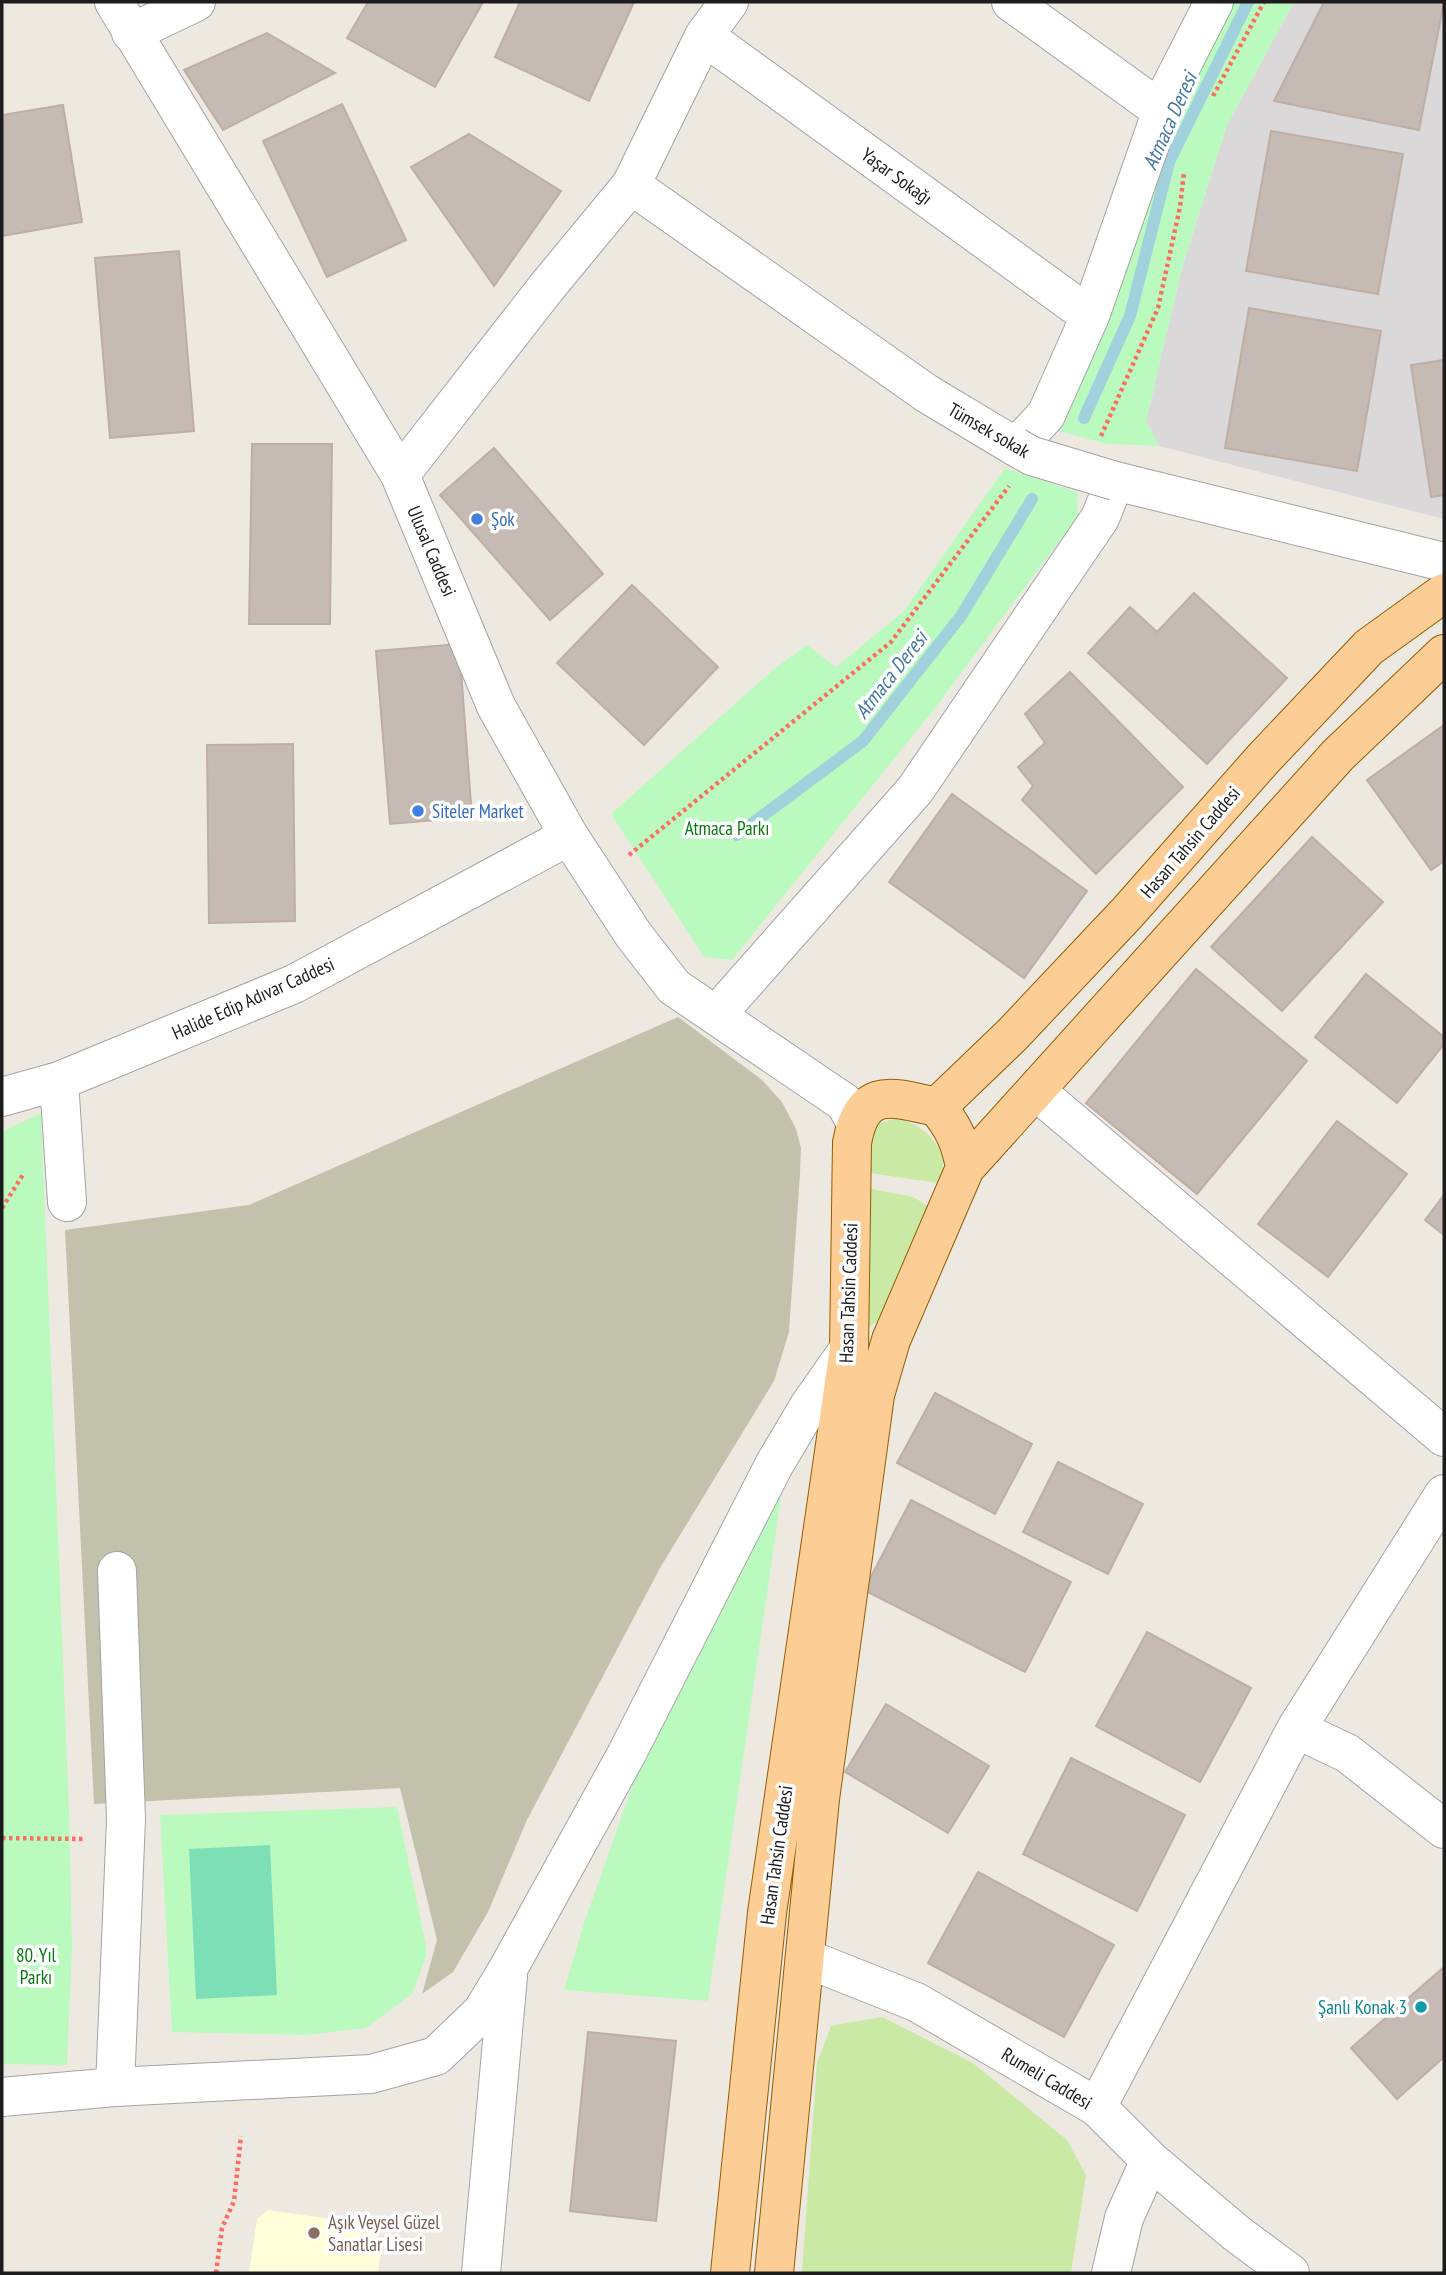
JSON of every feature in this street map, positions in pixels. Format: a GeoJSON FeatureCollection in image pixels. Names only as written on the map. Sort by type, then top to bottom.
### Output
{"type":"FeatureCollection","features":[{"type":"Feature","properties":{"kind":"main road","name":"Hasan Tahsin Caddesi"},"geometry":{"type":"LineString","coordinates":[[936,1107],[1012,1035],[1128,912],[1263,759],[1369,647],[1444,593]]}},
{"type":"Feature","properties":{"kind":"main road","name":"Hasan Tahsin Caddesi"},"geometry":{"type":"LineString","coordinates":[[774,2273],[820,1798],[875,1395],[891,1340],[965,1168],[1338,755],[1444,654]]}},
{"type":"Feature","properties":{"kind":"main road"},"geometry":{"type":"LineString","coordinates":[[856,1123],[869,1105],[887,1096],[936,1107],[951,1124],[961,1147],[965,1168]]}},
{"type":"Feature","properties":{"kind":"main road","name":"Hasan Tahsin Caddesi"},"geometry":{"type":"LineString","coordinates":[[730,2273],[767,1913],[849,1349],[852,1143],[856,1123]]}},
{"type":"Feature","properties":{"kind":"main road"},"geometry":{"type":"LineString","coordinates":[[849,1349],[862,1356],[878,1354],[891,1340]]}},
{"type":"Feature","properties":{"kind":"street"},"geometry":{"type":"LineString","coordinates":[[122,18],[196,2]]}},
{"type":"Feature","properties":{"kind":"street"},"geometry":{"type":"LineString","coordinates":[[400,475],[545,288],[631,185],[705,36],[729,2]]}},
{"type":"Feature","properties":{"kind":"street"},"geometry":{"type":"LineString","coordinates":[[1011,2],[1162,111]]}},
{"type":"Feature","properties":{"kind":"street"},"geometry":{"type":"LineString","coordinates":[[1016,447],[1046,415],[1090,316],[1169,90],[1214,2]]}},
{"type":"Feature","properties":{"kind":"street","name":"Ulusal Caddesi"},"geometry":{"type":"LineString","coordinates":[[122,18],[400,475],[496,706],[569,836],[633,934],[674,987],[786,1060]]}},
{"type":"Feature","properties":{"kind":"street","name":"Yaşar Sokağı"},"geometry":{"type":"LineString","coordinates":[[705,36],[1090,316]]}},
{"type":"Feature","properties":{"kind":"street","name":"Tümsek sokak"},"geometry":{"type":"LineString","coordinates":[[631,185],[926,393],[1032,456],[1115,481],[1444,562]]}},
{"type":"Feature","properties":{"kind":"street"},"geometry":{"type":"LineString","coordinates":[[716,1015],[915,790],[1100,518],[1115,481]]}},
{"type":"Feature","properties":{"kind":"street","name":"Halide Edip Adıvar Caddesi"},"geometry":{"type":"LineString","coordinates":[[2,1097],[60,1081],[294,984],[569,836]]}},
{"type":"Feature","properties":{"kind":"street"},"geometry":{"type":"LineString","coordinates":[[786,1060],[887,1096]]}},
{"type":"Feature","properties":{"kind":"street"},"geometry":{"type":"LineString","coordinates":[[786,1060],[845,1103],[856,1123]]}},
{"type":"Feature","properties":{"kind":"street"},"geometry":{"type":"LineString","coordinates":[[60,1081],[67,1202]]}},
{"type":"Feature","properties":{"kind":"street"},"geometry":{"type":"LineString","coordinates":[[1036,1091],[1444,1437]]}},
{"type":"Feature","properties":{"kind":"street"},"geometry":{"type":"LineString","coordinates":[[2,2097],[115,2087],[371,2074],[436,2056],[482,2011],[509,1967],[626,1755],[774,1465],[809,1406],[849,1349]]}},
{"type":"Feature","properties":{"kind":"street"},"geometry":{"type":"LineString","coordinates":[[1097,2107],[1296,1729],[1444,1494]]}},
{"type":"Feature","properties":{"kind":"street"},"geometry":{"type":"LineString","coordinates":[[115,2087],[126,1819],[117,1571]]}},
{"type":"Feature","properties":{"kind":"street"},"geometry":{"type":"LineString","coordinates":[[1296,1729],[1347,1753],[1444,1829]]}},
{"type":"Feature","properties":{"kind":"street","name":"Rumeli Caddesi"},"geometry":{"type":"LineString","coordinates":[[804,1958],[916,2002],[1097,2107],[1150,2160],[1236,2233],[1290,2273]]}},
{"type":"Feature","properties":{"kind":"street"},"geometry":{"type":"LineString","coordinates":[[481,2273],[509,1967]]}},
{"type":"Feature","properties":{"kind":"street"},"geometry":{"type":"LineString","coordinates":[[1111,2273],[1124,2218],[1150,2160]]}},
{"type":"Feature","properties":{"kind":"path"},"geometry":{"type":"LineString","coordinates":[[629,854],[636,866]]}},
{"type":"Feature","properties":{"kind":"path"},"geometry":{"type":"LineString","coordinates":[[2,1838],[83,1839]]}},
{"type":"Feature","properties":{"kind":"path"},"geometry":{"type":"LineString","coordinates":[[216,2273],[222,2228],[234,2201],[242,2136]]}},
{"type":"Feature","properties":{"kind":"shaded area"},"geometry":{"type":"Polygon","coordinates":[[[1294,2],[1444,2],[1444,519],[1159,446],[1146,421],[1182,268],[1227,125],[1294,2]]]}},
{"type":"Feature","properties":{"kind":"shaded area"},"geometry":{"type":"Polygon","coordinates":[[[678,1017],[762,1080],[782,1102],[796,1129],[801,1148],[789,1332],[774,1381],[660,1568],[527,1820],[488,1912],[453,1972],[422,1994],[437,1940],[400,1788],[94,1804],[65,1230],[249,1205],[678,1017]]]}},
{"type":"Feature","properties":{"kind":"shaded area","name":"Aşık Veysel Güzel Sanatlar Lisesi"},"geometry":{"type":"Polygon","coordinates":[[[268,2210],[366,2224],[382,2243],[378,2273],[249,2273],[257,2219],[268,2210]]]}},
{"type":"Feature","properties":{"kind":"green space"},"geometry":{"type":"Polygon","coordinates":[[[1216,2],[1294,2],[1227,125],[1182,268],[1146,421],[1159,446],[1107,444],[1051,429],[1216,2]]]}},
{"type":"Feature","properties":{"kind":"green space","name":"Atmaca Parkı"},"geometry":{"type":"Polygon","coordinates":[[[1005,468],[1077,492],[1078,516],[935,708],[732,960],[704,957],[611,814],[773,670],[807,645],[836,667],[904,611],[1005,468]]]}},
{"type":"Feature","properties":{"kind":"green space","name":"80. Yıl Parkı"},"geometry":{"type":"Polygon","coordinates":[[[41,1113],[69,1810],[72,1947],[67,2065],[2,2064],[2,1132],[41,1113]]]}},
{"type":"Feature","properties":{"kind":"green space"},"geometry":{"type":"Polygon","coordinates":[[[897,1118],[917,1126],[935,1142],[943,1161],[937,1183],[864,1172],[874,1125],[897,1118]]]}},
{"type":"Feature","properties":{"kind":"green space"},"geometry":{"type":"Polygon","coordinates":[[[862,1187],[913,1197],[928,1206],[882,1318],[869,1327],[862,1326],[862,1187]]]}},
{"type":"Feature","properties":{"kind":"green space"},"geometry":{"type":"Polygon","coordinates":[[[782,1490],[708,2001],[564,1990],[585,1920],[642,1759],[782,1490]]]}},
{"type":"Feature","properties":{"kind":"green space"},"geometry":{"type":"Polygon","coordinates":[[[397,1807],[426,1945],[426,1957],[412,1994],[366,2028],[305,2035],[172,2032],[160,1815],[397,1807]]]}},
{"type":"Feature","properties":{"kind":"green space"},"geometry":{"type":"Polygon","coordinates":[[[270,1845],[277,1995],[196,1999],[189,1849],[270,1845]]]}},
{"type":"Feature","properties":{"kind":"green space"},"geometry":{"type":"Polygon","coordinates":[[[882,2017],[973,2063],[1067,2140],[1086,2175],[1071,2273],[802,2273],[817,2063],[831,2026],[882,2017]]]}},
{"type":"Feature","properties":{"kind":"building"},"geometry":{"type":"Polygon","coordinates":[[[368,2],[483,2],[435,87],[347,38],[368,2]]]}},
{"type":"Feature","properties":{"kind":"building"},"geometry":{"type":"Polygon","coordinates":[[[520,2],[634,2],[589,101],[495,57],[520,2]]]}},
{"type":"Feature","properties":{"kind":"building"},"geometry":{"type":"Polygon","coordinates":[[[1324,2],[1444,2],[1419,130],[1274,101],[1324,2]]]}},
{"type":"Feature","properties":{"kind":"building"},"geometry":{"type":"Polygon","coordinates":[[[267,33],[335,73],[223,130],[184,70],[267,33]]]}},
{"type":"Feature","properties":{"kind":"building"},"geometry":{"type":"Polygon","coordinates":[[[342,104],[406,240],[327,277],[263,141],[342,104]]]}},
{"type":"Feature","properties":{"kind":"building"},"geometry":{"type":"Polygon","coordinates":[[[63,105],[82,222],[2,236],[2,115],[63,105]]]}},
{"type":"Feature","properties":{"kind":"building"},"geometry":{"type":"Polygon","coordinates":[[[1271,131],[1403,154],[1378,294],[1246,271],[1271,131]]]}},
{"type":"Feature","properties":{"kind":"building"},"geometry":{"type":"Polygon","coordinates":[[[469,134],[561,191],[494,286],[411,167],[469,134]]]}},
{"type":"Feature","properties":{"kind":"building"},"geometry":{"type":"Polygon","coordinates":[[[179,251],[194,431],[110,438],[95,258],[179,251]]]}},
{"type":"Feature","properties":{"kind":"building"},"geometry":{"type":"Polygon","coordinates":[[[1249,308],[1381,331],[1357,471],[1225,448],[1249,308]]]}},
{"type":"Feature","properties":{"kind":"building"},"geometry":{"type":"Polygon","coordinates":[[[1444,360],[1444,495],[1431,497],[1411,365],[1444,360]]]}},
{"type":"Feature","properties":{"kind":"building"},"geometry":{"type":"Polygon","coordinates":[[[252,444],[332,444],[330,624],[249,624],[252,444]]]}},
{"type":"Feature","properties":{"kind":"building"},"geometry":{"type":"Polygon","coordinates":[[[494,448],[603,574],[550,620],[440,495],[494,448]]]}},
{"type":"Feature","properties":{"kind":"building"},"geometry":{"type":"Polygon","coordinates":[[[632,585],[718,667],[644,745],[557,663],[632,585]]]}},
{"type":"Feature","properties":{"kind":"building"},"geometry":{"type":"Polygon","coordinates":[[[1194,593],[1287,678],[1207,764],[1088,653],[1130,607],[1157,632],[1194,593]]]}},
{"type":"Feature","properties":{"kind":"building"},"geometry":{"type":"Polygon","coordinates":[[[459,644],[472,817],[390,824],[376,651],[459,644]]]}},
{"type":"Feature","properties":{"kind":"building"},"geometry":{"type":"Polygon","coordinates":[[[1070,672],[1183,787],[1096,874],[1022,800],[1033,786],[1018,767],[1045,743],[1025,714],[1070,672]]]}},
{"type":"Feature","properties":{"kind":"building"},"geometry":{"type":"Polygon","coordinates":[[[1444,725],[1444,861],[1431,870],[1367,780],[1444,725]]]}},
{"type":"Feature","properties":{"kind":"building"},"geometry":{"type":"Polygon","coordinates":[[[293,744],[295,921],[209,923],[207,745],[293,744]]]}},
{"type":"Feature","properties":{"kind":"building"},"geometry":{"type":"Polygon","coordinates":[[[952,794],[1087,891],[1024,978],[889,882],[952,794]]]}},
{"type":"Feature","properties":{"kind":"building"},"geometry":{"type":"Polygon","coordinates":[[[1312,837],[1383,902],[1282,1011],[1211,947],[1312,837]]]}},
{"type":"Feature","properties":{"kind":"building"},"geometry":{"type":"Polygon","coordinates":[[[1196,969],[1307,1061],[1197,1194],[1086,1103],[1196,969]]]}},
{"type":"Feature","properties":{"kind":"building"},"geometry":{"type":"Polygon","coordinates":[[[1366,974],[1444,1037],[1444,1044],[1397,1103],[1315,1037],[1366,974]]]}},
{"type":"Feature","properties":{"kind":"building"},"geometry":{"type":"Polygon","coordinates":[[[1337,1121],[1407,1174],[1328,1277],[1258,1224],[1337,1121]]]}},
{"type":"Feature","properties":{"kind":"building"},"geometry":{"type":"Polygon","coordinates":[[[1444,1195],[1444,1235],[1425,1220],[1444,1195]]]}},
{"type":"Feature","properties":{"kind":"building"},"geometry":{"type":"Polygon","coordinates":[[[935,1393],[1032,1444],[995,1514],[897,1463],[935,1393]]]}},
{"type":"Feature","properties":{"kind":"building"},"geometry":{"type":"Polygon","coordinates":[[[1058,1462],[1143,1504],[1108,1574],[1023,1532],[1058,1462]]]}},
{"type":"Feature","properties":{"kind":"building"},"geometry":{"type":"Polygon","coordinates":[[[911,1500],[1071,1582],[1025,1672],[864,1590],[911,1500]]]}},
{"type":"Feature","properties":{"kind":"building"},"geometry":{"type":"Polygon","coordinates":[[[1147,1632],[1251,1688],[1200,1782],[1096,1726],[1147,1632]]]}},
{"type":"Feature","properties":{"kind":"building"},"geometry":{"type":"Polygon","coordinates":[[[886,1704],[989,1766],[948,1833],[845,1772],[886,1704]]]}},
{"type":"Feature","properties":{"kind":"building"},"geometry":{"type":"Polygon","coordinates":[[[1071,1758],[1185,1815],[1137,1911],[1023,1854],[1071,1758]]]}},
{"type":"Feature","properties":{"kind":"building"},"geometry":{"type":"Polygon","coordinates":[[[978,1872],[1114,1945],[1064,2037],[928,1963],[978,1872]]]}},
{"type":"Feature","properties":{"kind":"building","name":"Şanlı Konak 3"},"geometry":{"type":"Polygon","coordinates":[[[1444,1967],[1444,2057],[1397,2099],[1351,2048],[1444,1967]]]}},
{"type":"Feature","properties":{"kind":"building"},"geometry":{"type":"Polygon","coordinates":[[[588,2032],[676,2041],[656,2221],[570,2211],[588,2032]]]}},
{"type":"Feature","properties":{"kind":"waterway","name":"Atmaca Deresi"},"geometry":{"type":"LineString","coordinates":[[1084,418],[1130,316],[1169,162],[1248,2]]}},
{"type":"Feature","properties":{"kind":"waterway","name":"Atmaca Deresi"},"geometry":{"type":"LineString","coordinates":[[737,835],[863,741],[961,616],[1032,499]]}},
{"type":"Feature","properties":{"kind":"place","name":"Şok"},"geometry":{"type":"Point","coordinates":[477,519]}},
{"type":"Feature","properties":{"kind":"place","name":"Siteler Market"},"geometry":{"type":"Point","coordinates":[418,811]}},
{"type":"Feature","properties":{"kind":"place","name":"Şanlı Konak 3"},"geometry":{"type":"Point","coordinates":[1421,2007]}},
{"type":"Feature","properties":{"kind":"place","name":"Aşık Veysel Güzel Sanatlar Lisesi"},"geometry":{"type":"Point","coordinates":[314,2233]}}]}
